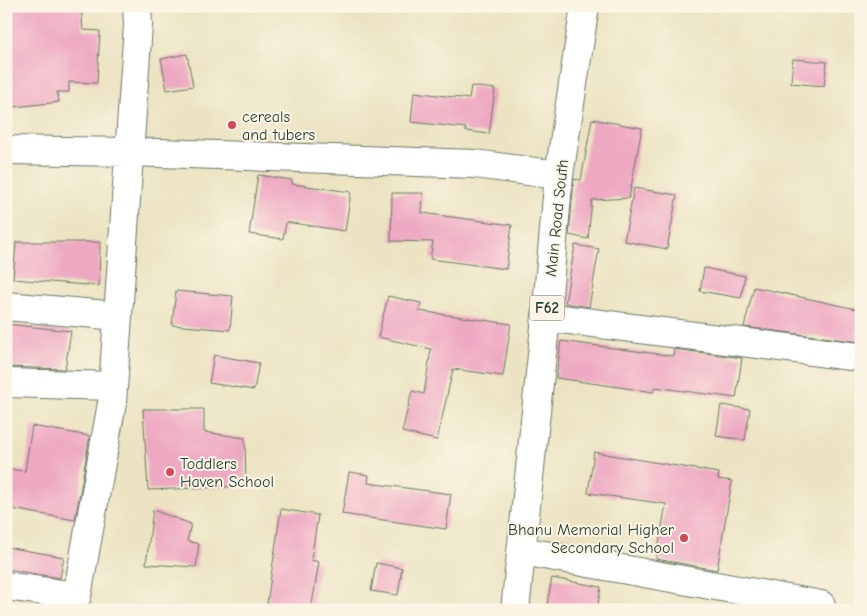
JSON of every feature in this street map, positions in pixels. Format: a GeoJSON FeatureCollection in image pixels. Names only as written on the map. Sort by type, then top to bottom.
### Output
{"type":"FeatureCollection","features":[{"type":"Feature","properties":{"kind":"street"},"geometry":{"type":"LineString","coordinates":[[6,586],[75,603],[114,386],[138,25],[137,6]]}},
{"type":"Feature","properties":{"kind":"street","name":"Main Road South"},"geometry":{"type":"LineString","coordinates":[[516,610],[559,175],[585,6]]}},
{"type":"Feature","properties":{"kind":"street"},"geometry":{"type":"LineString","coordinates":[[6,150],[129,152],[475,164],[559,175]]}},
{"type":"Feature","properties":{"kind":"street"},"geometry":{"type":"LineString","coordinates":[[6,306],[118,316]]}},
{"type":"Feature","properties":{"kind":"street"},"geometry":{"type":"LineString","coordinates":[[546,317],[858,358]]}},
{"type":"Feature","properties":{"kind":"street"},"geometry":{"type":"LineString","coordinates":[[6,383],[114,386]]}},
{"type":"Feature","properties":{"kind":"street"},"geometry":{"type":"LineString","coordinates":[[522,551],[821,605]]}},
{"type":"Feature","properties":{"kind":"building"},"geometry":{"type":"Polygon","coordinates":[[[6,6],[81,6],[83,30],[100,31],[97,83],[69,82],[69,92],[57,92],[59,102],[6,108],[6,6]]]}},
{"type":"Feature","properties":{"kind":"building"},"geometry":{"type":"Polygon","coordinates":[[[187,54],[193,86],[167,90],[161,59],[187,54]]]}},
{"type":"Feature","properties":{"kind":"building"},"geometry":{"type":"Polygon","coordinates":[[[793,59],[827,62],[824,86],[791,83],[793,59]]]}},
{"type":"Feature","properties":{"kind":"building"},"geometry":{"type":"Polygon","coordinates":[[[471,86],[495,89],[489,134],[465,131],[466,128],[411,122],[414,92],[469,99],[471,86]]]}},
{"type":"Feature","properties":{"kind":"building"},"geometry":{"type":"Polygon","coordinates":[[[592,119],[642,128],[629,198],[592,200],[588,239],[569,235],[574,179],[581,180],[592,119]]]}},
{"type":"Feature","properties":{"kind":"building"},"geometry":{"type":"Polygon","coordinates":[[[258,175],[292,180],[292,184],[351,192],[345,231],[286,222],[283,239],[249,234],[258,175]]]}},
{"type":"Feature","properties":{"kind":"building"},"geometry":{"type":"Polygon","coordinates":[[[634,188],[677,195],[667,249],[624,241],[634,188]]]}},
{"type":"Feature","properties":{"kind":"building"},"geometry":{"type":"Polygon","coordinates":[[[392,193],[423,193],[422,213],[512,225],[506,269],[430,259],[433,242],[391,241],[392,193]]]}},
{"type":"Feature","properties":{"kind":"building"},"geometry":{"type":"Polygon","coordinates":[[[16,242],[100,242],[99,286],[13,279],[16,242]]]}},
{"type":"Feature","properties":{"kind":"building"},"geometry":{"type":"Polygon","coordinates":[[[575,245],[599,249],[589,307],[565,303],[575,245]]]}},
{"type":"Feature","properties":{"kind":"building"},"geometry":{"type":"Polygon","coordinates":[[[704,268],[745,276],[741,298],[700,291],[704,268]]]}},
{"type":"Feature","properties":{"kind":"building"},"geometry":{"type":"Polygon","coordinates":[[[754,287],[861,310],[861,342],[744,327],[754,287]]]}},
{"type":"Feature","properties":{"kind":"building"},"geometry":{"type":"Polygon","coordinates":[[[176,291],[233,296],[230,330],[172,325],[176,291]]]}},
{"type":"Feature","properties":{"kind":"building"},"geometry":{"type":"Polygon","coordinates":[[[388,296],[421,303],[419,311],[511,324],[503,376],[453,369],[437,440],[402,432],[412,391],[424,394],[431,349],[378,337],[388,296]]]}},
{"type":"Feature","properties":{"kind":"building"},"geometry":{"type":"Polygon","coordinates":[[[6,324],[71,331],[65,369],[6,367],[6,324]]]}},
{"type":"Feature","properties":{"kind":"building"},"geometry":{"type":"Polygon","coordinates":[[[561,341],[673,356],[674,349],[742,358],[736,398],[654,387],[654,392],[556,378],[561,341]]]}},
{"type":"Feature","properties":{"kind":"building"},"geometry":{"type":"Polygon","coordinates":[[[214,355],[259,363],[254,390],[209,383],[214,355]]]}},
{"type":"Feature","properties":{"kind":"building"},"geometry":{"type":"Polygon","coordinates":[[[721,405],[750,409],[745,440],[716,436],[721,405]]]}},
{"type":"Feature","properties":{"kind":"building"},"geometry":{"type":"Polygon","coordinates":[[[143,409],[204,409],[204,432],[245,438],[246,486],[148,490],[143,409]]]}},
{"type":"Feature","properties":{"kind":"building"},"geometry":{"type":"Polygon","coordinates":[[[32,426],[90,436],[75,520],[6,508],[6,469],[25,471],[32,426]]]}},
{"type":"Feature","properties":{"kind":"building"},"geometry":{"type":"Polygon","coordinates":[[[594,452],[719,473],[718,479],[732,481],[717,570],[656,559],[666,504],[588,493],[594,452]]]}},
{"type":"Feature","properties":{"kind":"building"},"geometry":{"type":"Polygon","coordinates":[[[349,472],[369,475],[368,483],[451,494],[446,529],[342,514],[349,472]]]}},
{"type":"Feature","properties":{"kind":"building"},"geometry":{"type":"Polygon","coordinates":[[[281,509],[318,515],[311,560],[319,562],[311,610],[266,610],[281,509]]]}},
{"type":"Feature","properties":{"kind":"building"},"geometry":{"type":"Polygon","coordinates":[[[153,510],[191,524],[187,541],[199,544],[196,567],[146,564],[153,510]]]}},
{"type":"Feature","properties":{"kind":"building"},"geometry":{"type":"Polygon","coordinates":[[[6,547],[64,557],[60,578],[6,569],[6,547]]]}},
{"type":"Feature","properties":{"kind":"building"},"geometry":{"type":"Polygon","coordinates":[[[376,563],[402,568],[398,595],[371,591],[376,563]]]}},
{"type":"Feature","properties":{"kind":"building"},"geometry":{"type":"Polygon","coordinates":[[[552,578],[601,587],[597,610],[546,610],[552,578]]]}},
{"type":"Feature","properties":{"kind":"place","name":"cereals and tubers"},"geometry":{"type":"Point","coordinates":[232,125]}},
{"type":"Feature","properties":{"kind":"place","name":"Toddlers Haven School"},"geometry":{"type":"Point","coordinates":[170,472]}},
{"type":"Feature","properties":{"kind":"place","name":"Bhanu Memorial Higher Secondary School"},"geometry":{"type":"Point","coordinates":[684,538]}}]}
